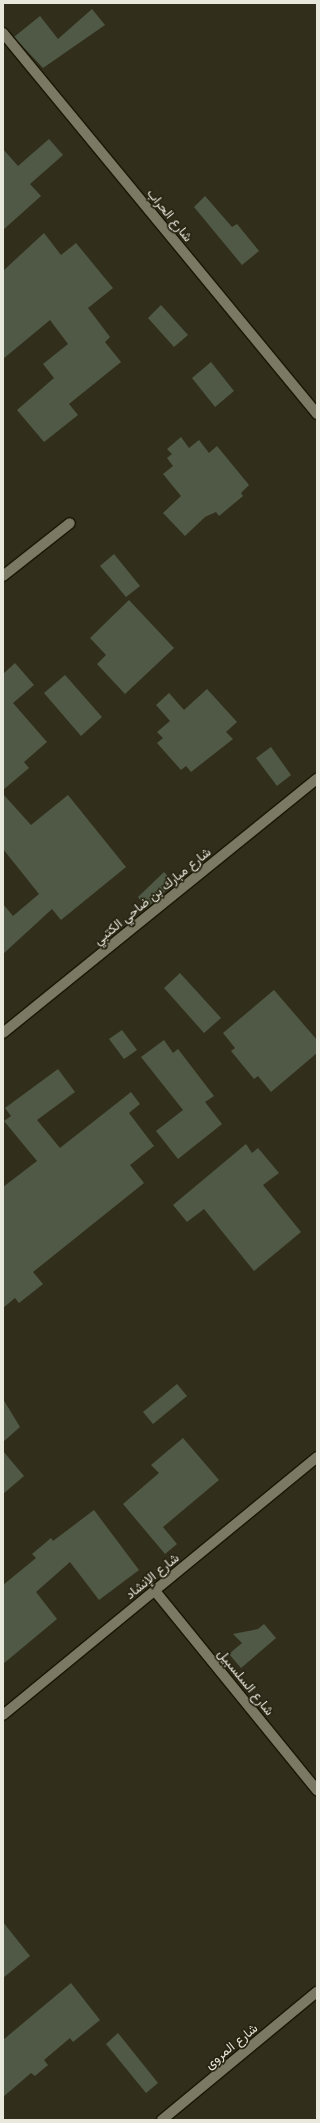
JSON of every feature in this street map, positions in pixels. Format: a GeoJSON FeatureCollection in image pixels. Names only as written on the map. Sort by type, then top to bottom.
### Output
{"type":"FeatureCollection","features":[{"type":"Feature","properties":{"kind":"street","name":"شارع الحراب"},"geometry":{"type":"LineString","coordinates":[[3,33],[317,414]]}},
{"type":"Feature","properties":{"kind":"street"},"geometry":{"type":"LineString","coordinates":[[3,576],[70,522]]}},
{"type":"Feature","properties":{"kind":"street","name":"شارع مبارك بن ضاحي الكتبي"},"geometry":{"type":"LineString","coordinates":[[3,1033],[317,779]]}},
{"type":"Feature","properties":{"kind":"street","name":"شارع الإنشاد"},"geometry":{"type":"LineString","coordinates":[[3,1715],[317,1456]]}},
{"type":"Feature","properties":{"kind":"street","name":"شارع السلسبيل"},"geometry":{"type":"LineString","coordinates":[[155,1591],[317,1790]]}},
{"type":"Feature","properties":{"kind":"street","name":"شارع المروى"},"geometry":{"type":"LineString","coordinates":[[162,2120],[317,1992]]}},
{"type":"Feature","properties":{"kind":"building"},"geometry":{"type":"Polygon","coordinates":[[[92,9],[105,25],[43,68],[14,37],[40,16],[58,39],[92,9]]]}},
{"type":"Feature","properties":{"kind":"building"},"geometry":{"type":"Polygon","coordinates":[[[49,139],[63,155],[30,184],[41,196],[3,230],[3,149],[18,166],[49,139]]]}},
{"type":"Feature","properties":{"kind":"building"},"geometry":{"type":"Polygon","coordinates":[[[205,196],[232,227],[237,224],[259,251],[242,265],[194,207],[205,196]]]}},
{"type":"Feature","properties":{"kind":"building"},"geometry":{"type":"Polygon","coordinates":[[[44,233],[61,255],[76,243],[113,288],[88,308],[110,337],[105,342],[121,362],[69,404],[78,415],[44,442],[17,410],[54,378],[43,364],[68,344],[50,320],[3,359],[3,271],[44,233]]]}},
{"type":"Feature","properties":{"kind":"building"},"geometry":{"type":"Polygon","coordinates":[[[161,305],[188,335],[174,347],[148,318],[161,305]]]}},
{"type":"Feature","properties":{"kind":"building"},"geometry":{"type":"Polygon","coordinates":[[[211,362],[234,391],[215,407],[192,378],[211,362]]]}},
{"type":"Feature","properties":{"kind":"building"},"geometry":{"type":"Polygon","coordinates":[[[181,437],[189,448],[199,440],[209,453],[217,446],[249,485],[241,493],[243,496],[219,516],[216,512],[205,517],[185,536],[163,513],[181,496],[163,474],[173,466],[167,458],[172,454],[167,449],[181,437]]]}},
{"type":"Feature","properties":{"kind":"building"},"geometry":{"type":"Polygon","coordinates":[[[114,554],[140,586],[126,597],[100,566],[114,554]]]}},
{"type":"Feature","properties":{"kind":"building"},"geometry":{"type":"Polygon","coordinates":[[[129,600],[174,648],[125,694],[97,664],[106,655],[90,638],[129,600]]]}},
{"type":"Feature","properties":{"kind":"building"},"geometry":{"type":"Polygon","coordinates":[[[15,663],[34,685],[13,703],[47,742],[24,762],[29,768],[3,790],[3,674],[15,663]]]}},
{"type":"Feature","properties":{"kind":"building"},"geometry":{"type":"Polygon","coordinates":[[[65,675],[102,717],[81,736],[44,693],[65,675]]]}},
{"type":"Feature","properties":{"kind":"building"},"geometry":{"type":"Polygon","coordinates":[[[207,689],[237,722],[226,732],[233,739],[191,772],[186,766],[181,770],[157,743],[163,738],[157,732],[170,721],[156,705],[169,693],[184,710],[207,689]]]}},
{"type":"Feature","properties":{"kind":"building"},"geometry":{"type":"Polygon","coordinates":[[[271,747],[291,775],[277,786],[256,758],[271,747]]]}},
{"type":"Feature","properties":{"kind":"building"},"geometry":{"type":"Polygon","coordinates":[[[3,794],[31,825],[68,795],[126,867],[61,920],[52,909],[3,954],[3,904],[13,916],[39,894],[3,849],[3,794]]]}},
{"type":"Feature","properties":{"kind":"building"},"geometry":{"type":"Polygon","coordinates":[[[164,872],[174,883],[147,908],[138,897],[164,872]]]}},
{"type":"Feature","properties":{"kind":"building"},"geometry":{"type":"Polygon","coordinates":[[[180,973],[221,1018],[204,1033],[164,988],[180,973]]]}},
{"type":"Feature","properties":{"kind":"building"},"geometry":{"type":"Polygon","coordinates":[[[274,990],[317,1040],[317,1053],[271,1092],[258,1076],[254,1079],[231,1051],[235,1048],[223,1033],[274,990]]]}},
{"type":"Feature","properties":{"kind":"building"},"geometry":{"type":"Polygon","coordinates":[[[122,1030],[137,1050],[124,1059],[109,1039],[122,1030]]]}},
{"type":"Feature","properties":{"kind":"building"},"geometry":{"type":"Polygon","coordinates":[[[164,1040],[173,1053],[178,1049],[214,1096],[205,1102],[222,1124],[178,1159],[156,1131],[183,1110],[141,1057],[164,1040]]]}},
{"type":"Feature","properties":{"kind":"building"},"geometry":{"type":"Polygon","coordinates":[[[58,1069],[75,1092],[37,1120],[60,1148],[131,1092],[140,1104],[129,1113],[154,1146],[130,1165],[144,1183],[33,1272],[43,1284],[19,1303],[15,1298],[3,1308],[3,1187],[37,1161],[4,1121],[11,1116],[5,1108],[58,1069]]]}},
{"type":"Feature","properties":{"kind":"building"},"geometry":{"type":"Polygon","coordinates":[[[246,1144],[252,1153],[258,1148],[279,1173],[263,1185],[301,1232],[254,1271],[204,1209],[187,1222],[173,1205],[246,1144]]]}},
{"type":"Feature","properties":{"kind":"building"},"geometry":{"type":"Polygon","coordinates":[[[177,1384],[187,1396],[153,1424],[143,1412],[177,1384]]]}},
{"type":"Feature","properties":{"kind":"building"},"geometry":{"type":"Polygon","coordinates":[[[3,1399],[20,1427],[3,1442],[3,1399]]]}},
{"type":"Feature","properties":{"kind":"building"},"geometry":{"type":"Polygon","coordinates":[[[183,1438],[219,1480],[163,1527],[177,1544],[165,1554],[123,1504],[159,1473],[151,1465],[183,1438]]]}},
{"type":"Feature","properties":{"kind":"building"},"geometry":{"type":"Polygon","coordinates":[[[3,1451],[24,1476],[3,1494],[3,1451]]]}},
{"type":"Feature","properties":{"kind":"building"},"geometry":{"type":"Polygon","coordinates":[[[94,1510],[139,1570],[99,1600],[70,1562],[36,1592],[57,1619],[3,1664],[3,1585],[36,1558],[32,1554],[51,1538],[53,1541],[94,1510]]]}},
{"type":"Feature","properties":{"kind":"building"},"geometry":{"type":"Polygon","coordinates":[[[264,1624],[276,1638],[241,1668],[229,1654],[242,1643],[233,1634],[258,1629],[264,1624]]]}},
{"type":"Feature","properties":{"kind":"building"},"geometry":{"type":"Polygon","coordinates":[[[3,1922],[30,1956],[3,1978],[3,1922]]]}},
{"type":"Feature","properties":{"kind":"building"},"geometry":{"type":"Polygon","coordinates":[[[71,1983],[100,2020],[73,2042],[70,2038],[44,2060],[48,2065],[35,2076],[31,2073],[3,2097],[3,2040],[71,1983]]]}},
{"type":"Feature","properties":{"kind":"building"},"geometry":{"type":"Polygon","coordinates":[[[118,2033],[158,2083],[146,2093],[106,2044],[118,2033]]]}}]}
